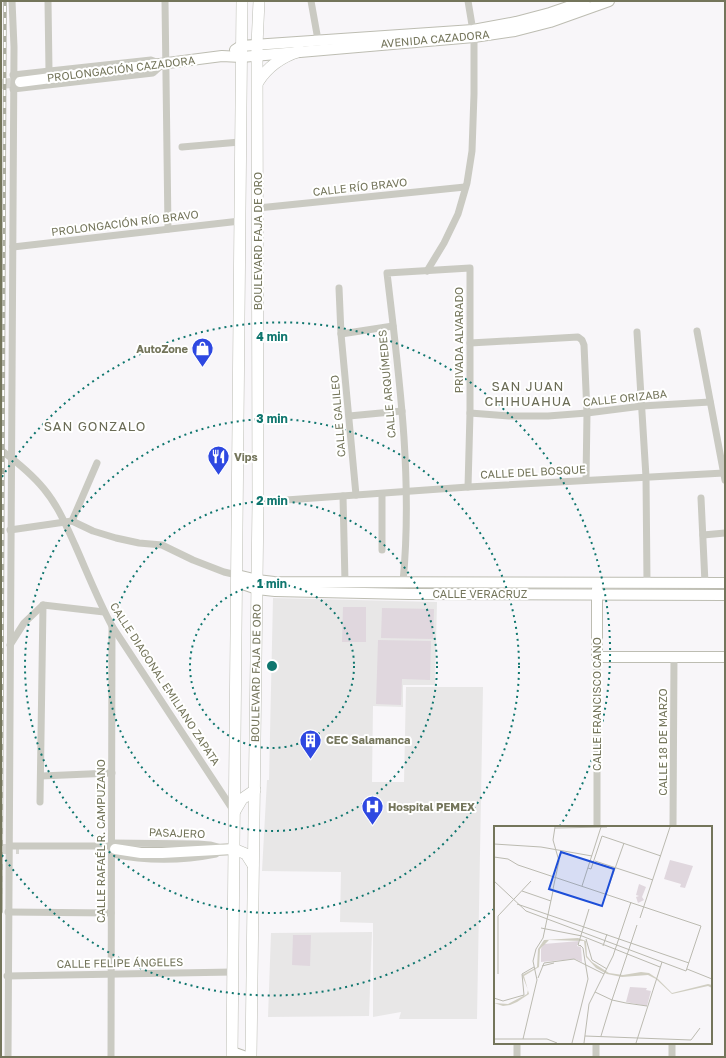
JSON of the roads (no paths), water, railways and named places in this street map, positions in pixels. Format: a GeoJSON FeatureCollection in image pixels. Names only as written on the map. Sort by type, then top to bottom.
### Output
{"type":"FeatureCollection","features":[{"type":"Feature","properties":{"kind":"main road","name":"BOULEVARD FAJA DE ORO"},"geometry":{"type":"LineString","coordinates":[[232,1054],[233,947],[228,849],[235,812],[242,1]]}},
{"type":"Feature","properties":{"kind":"main road","name":"BOULEVARD FAJA DE ORO"},"geometry":{"type":"LineString","coordinates":[[251,1057],[258,502],[257,50],[259,1]]}},
{"type":"Feature","properties":{"kind":"main road"},"geometry":{"type":"LineString","coordinates":[[258,82],[275,62],[300,51]]}},
{"type":"Feature","properties":{"kind":"main road"},"geometry":{"type":"LineString","coordinates":[[239,393],[249,391],[258,393]]}},
{"type":"Feature","properties":{"kind":"main road"},"geometry":{"type":"LineString","coordinates":[[235,812],[242,799],[254,790]]}},
{"type":"Feature","properties":{"kind":"main road"},"geometry":{"type":"LineString","coordinates":[[228,849],[246,854],[253,865]]}},
{"type":"Feature","properties":{"kind":"main road"},"geometry":{"type":"LineString","coordinates":[[233,947],[241,956],[249,958],[252,956]]}},
{"type":"Feature","properties":{"kind":"street"},"geometry":{"type":"LineString","coordinates":[[8,1057],[7,976],[10,846],[10,530],[16,82],[12,1]]}},
{"type":"Feature","properties":{"kind":"street"},"geometry":{"type":"LineString","coordinates":[[48,1],[49,71]]}},
{"type":"Feature","properties":{"kind":"street"},"geometry":{"type":"LineString","coordinates":[[165,1],[164,64],[168,229]]}},
{"type":"Feature","properties":{"kind":"street"},"geometry":{"type":"LineString","coordinates":[[311,1],[318,40]]}},
{"type":"Feature","properties":{"kind":"street"},"geometry":{"type":"LineString","coordinates":[[427,271],[444,243],[458,214],[472,151],[474,94],[473,33],[468,1]]}},
{"type":"Feature","properties":{"kind":"street","name":"AVENIDA CAZADORA"},"geometry":{"type":"LineString","coordinates":[[257,50],[300,51],[473,33],[550,13],[585,1]]}},
{"type":"Feature","properties":{"kind":"street","name":"AVENIDA CAZADORA"},"geometry":{"type":"LineString","coordinates":[[257,50],[318,40],[515,31],[550,22],[603,2]]}},
{"type":"Feature","properties":{"kind":"street","name":"PROLONGACIÓN CAZADORA"},"geometry":{"type":"LineString","coordinates":[[16,82],[164,64],[257,50]]}},
{"type":"Feature","properties":{"kind":"street"},"geometry":{"type":"LineString","coordinates":[[16,82],[49,71],[151,60],[164,64]]}},
{"type":"Feature","properties":{"kind":"street"},"geometry":{"type":"LineString","coordinates":[[182,148],[240,142]]}},
{"type":"Feature","properties":{"kind":"street","name":"CALLE RÍO BRAVO"},"geometry":{"type":"LineString","coordinates":[[258,208],[465,188]]}},
{"type":"Feature","properties":{"kind":"street","name":"PROLONGACIÓN RÍO BRAVO"},"geometry":{"type":"LineString","coordinates":[[13,247],[240,221]]}},
{"type":"Feature","properties":{"kind":"street","name":"PRIVADA ALVARADO"},"geometry":{"type":"LineString","coordinates":[[427,271],[470,268],[470,413],[468,487]]}},
{"type":"Feature","properties":{"kind":"street","name":"CALLE ARQUÍMEDES"},"geometry":{"type":"LineString","coordinates":[[403,582],[406,537],[406,492],[402,412],[387,273],[427,271]]}},
{"type":"Feature","properties":{"kind":"street","name":"CALLE GALILEO"},"geometry":{"type":"LineString","coordinates":[[339,288],[341,334],[356,496]]}},
{"type":"Feature","properties":{"kind":"street"},"geometry":{"type":"LineString","coordinates":[[341,334],[393,326]]}},
{"type":"Feature","properties":{"kind":"street"},"geometry":{"type":"LineString","coordinates":[[697,331],[724,476]]}},
{"type":"Feature","properties":{"kind":"street"},"geometry":{"type":"LineString","coordinates":[[637,332],[646,477],[647,582]]}},
{"type":"Feature","properties":{"kind":"street"},"geometry":{"type":"LineString","coordinates":[[470,343],[578,337],[582,340],[584,345],[587,413],[586,480]]}},
{"type":"Feature","properties":{"kind":"street","name":"CALLE ORIZABA"},"geometry":{"type":"LineString","coordinates":[[470,413],[509,416],[540,416],[587,413],[642,406],[710,402]]}},
{"type":"Feature","properties":{"kind":"street"},"geometry":{"type":"LineString","coordinates":[[349,416],[402,412]]}},
{"type":"Feature","properties":{"kind":"street","name":"CALLE DIAGONAL EMILIANO ZAPATA"},"geometry":{"type":"LineString","coordinates":[[1,450],[27,471],[45,489],[68,521],[104,612],[112,626],[235,812]]}},
{"type":"Feature","properties":{"kind":"street"},"geometry":{"type":"LineString","coordinates":[[68,521],[96,463]]}},
{"type":"Feature","properties":{"kind":"street","name":"CALLE DEL BOSQUE"},"geometry":{"type":"LineString","coordinates":[[258,502],[586,480],[646,477],[724,476]]}},
{"type":"Feature","properties":{"kind":"street"},"geometry":{"type":"LineString","coordinates":[[382,494],[382,550]]}},
{"type":"Feature","properties":{"kind":"street"},"geometry":{"type":"LineString","coordinates":[[343,496],[345,582]]}},
{"type":"Feature","properties":{"kind":"street"},"geometry":{"type":"LineString","coordinates":[[701,498],[705,583]]}},
{"type":"Feature","properties":{"kind":"street"},"geometry":{"type":"LineString","coordinates":[[10,530],[68,521],[116,538],[139,543],[162,544],[193,560],[237,578]]}},
{"type":"Feature","properties":{"kind":"street"},"geometry":{"type":"LineString","coordinates":[[703,534],[725,533]]}},
{"type":"Feature","properties":{"kind":"street","name":"CALLE VERACRUZ"},"geometry":{"type":"LineString","coordinates":[[237,578],[275,591],[409,594],[725,595]]}},
{"type":"Feature","properties":{"kind":"street","name":"CALLE VERACRUZ"},"geometry":{"type":"LineString","coordinates":[[257,584],[274,582],[725,583]]}},
{"type":"Feature","properties":{"kind":"street","name":"CALLE FRANCISCO CANO"},"geometry":{"type":"LineString","coordinates":[[597,582],[597,826]]}},
{"type":"Feature","properties":{"kind":"street"},"geometry":{"type":"LineString","coordinates":[[10,645],[24,623],[43,605],[104,612]]}},
{"type":"Feature","properties":{"kind":"street"},"geometry":{"type":"LineString","coordinates":[[40,802],[43,605]]}},
{"type":"Feature","properties":{"kind":"street"},"geometry":{"type":"LineString","coordinates":[[10,621],[24,623]]}},
{"type":"Feature","properties":{"kind":"street","name":"CALLE RAFAÉL R. CAMPUZANO"},"geometry":{"type":"LineString","coordinates":[[111,1057],[112,626]]}},
{"type":"Feature","properties":{"kind":"street"},"geometry":{"type":"LineString","coordinates":[[597,657],[725,657]]}},
{"type":"Feature","properties":{"kind":"street","name":"CALLE 18 DE MARZO"},"geometry":{"type":"LineString","coordinates":[[673,826],[674,657]]}},
{"type":"Feature","properties":{"kind":"street"},"geometry":{"type":"LineString","coordinates":[[41,776],[112,773]]}},
{"type":"Feature","properties":{"kind":"street"},"geometry":{"type":"LineString","coordinates":[[10,846],[112,848],[141,853],[228,849]]}},
{"type":"Feature","properties":{"kind":"street"},"geometry":{"type":"LineString","coordinates":[[8,912],[111,913]]}},
{"type":"Feature","properties":{"kind":"street","name":"CALLE FELIPE ÁNGELES"},"geometry":{"type":"LineString","coordinates":[[7,976],[233,972]]}},
{"type":"Feature","properties":{"kind":"street"},"geometry":{"type":"LineString","coordinates":[[517,1044],[517,1057]]}},
{"type":"Feature","properties":{"kind":"street"},"geometry":{"type":"LineString","coordinates":[[596,1044],[596,1057]]}},
{"type":"Feature","properties":{"kind":"street"},"geometry":{"type":"LineString","coordinates":[[672,1044],[672,1057]]}},
{"type":"Feature","properties":{"kind":"street"},"geometry":{"type":"LineString","coordinates":[[232,1054],[246,1057]]}},
{"type":"Feature","properties":{"kind":"tunnel"},"geometry":{"type":"LineString","coordinates":[[1,84],[20,82]]}},
{"type":"Feature","properties":{"kind":"tunnel"},"geometry":{"type":"LineString","coordinates":[[1,849],[19,849]]}},
{"type":"Feature","properties":{"kind":"railway"},"geometry":{"type":"LineString","coordinates":[[1,912],[5,1]]}},
{"type":"Feature","properties":{"kind":"place","name":"AutoZone"},"geometry":{"type":"Point","coordinates":[203,368]}},
{"type":"Feature","properties":{"kind":"place","name":"Vips"},"geometry":{"type":"Point","coordinates":[219,476]}},
{"type":"Feature","properties":{"kind":"place","name":"CEC Salamanca"},"geometry":{"type":"Point","coordinates":[310,760]}},
{"type":"Feature","properties":{"kind":"place","name":"Hospital PEMEX"},"geometry":{"type":"Point","coordinates":[373,826]}},
{"type":"Feature","properties":{"kind":"district","name":"SAN JUAN CHIHUAHUA"},"geometry":{"type":"Point","coordinates":[528,394]}},
{"type":"Feature","properties":{"kind":"district","name":"SAN GONZALO"},"geometry":{"type":"Point","coordinates":[95,426]}}]}
